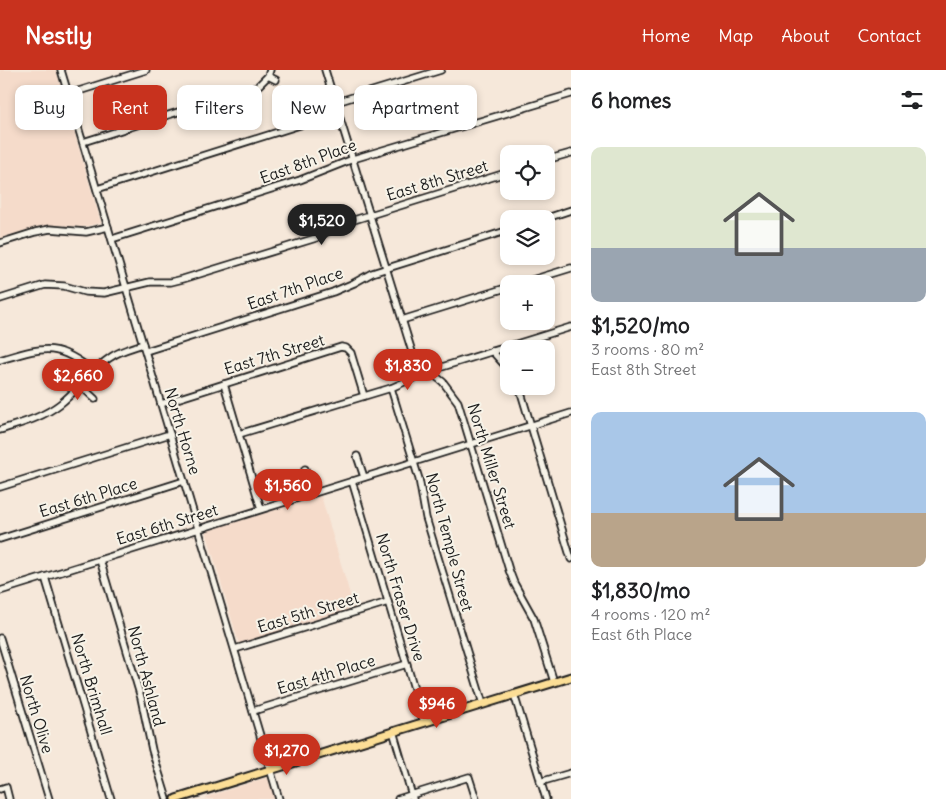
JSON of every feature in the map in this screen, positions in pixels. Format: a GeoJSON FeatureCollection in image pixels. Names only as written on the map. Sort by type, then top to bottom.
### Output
{"type":"FeatureCollection","features":[{"type":"Feature","properties":{"kind":"main road"},"geometry":{"type":"LineString","coordinates":[[176,799],[571,677]]}},
{"type":"Feature","properties":{"kind":"street","name":"North Horne"},"geometry":{"type":"LineString","coordinates":[[61,70],[65,85]]}},
{"type":"Feature","properties":{"kind":"street"},"geometry":{"type":"LineString","coordinates":[[83,89],[146,70]]}},
{"type":"Feature","properties":{"kind":"street","name":"North Miller Street"},"geometry":{"type":"LineString","coordinates":[[325,70],[330,85]]}},
{"type":"Feature","properties":{"kind":"street"},"geometry":{"type":"LineString","coordinates":[[344,100],[441,70]]}},
{"type":"Feature","properties":{"kind":"street"},"geometry":{"type":"LineString","coordinates":[[82,142],[246,92],[257,87],[269,73],[276,80]]}},
{"type":"Feature","properties":{"kind":"street","name":"East 8th Place"},"geometry":{"type":"LineString","coordinates":[[112,239],[300,180],[353,159],[571,94]]}},
{"type":"Feature","properties":{"kind":"street","name":"North Miller Street"},"geometry":{"type":"LineString","coordinates":[[344,129],[413,355],[443,382],[458,402],[509,570],[534,619],[554,682]]}},
{"type":"Feature","properties":{"kind":"street","name":"North Horne"},"geometry":{"type":"LineString","coordinates":[[78,130],[279,799]]}},
{"type":"Feature","properties":{"kind":"street"},"geometry":{"type":"LineString","coordinates":[[97,189],[284,130]]}},
{"type":"Feature","properties":{"kind":"street"},"geometry":{"type":"LineString","coordinates":[[555,157],[571,153]]}},
{"type":"Feature","properties":{"kind":"street","name":"East 8th Street"},"geometry":{"type":"LineString","coordinates":[[0,299],[44,285],[64,286],[94,294],[112,292],[150,282],[171,282],[316,238],[340,225],[500,175]]}},
{"type":"Feature","properties":{"kind":"street"},"geometry":{"type":"LineString","coordinates":[[555,215],[571,210]]}},
{"type":"Feature","properties":{"kind":"street"},"geometry":{"type":"LineString","coordinates":[[0,243],[50,229],[86,232],[108,227]]}},
{"type":"Feature","properties":{"kind":"street","name":"East 7th Place"},"geometry":{"type":"LineString","coordinates":[[146,351],[333,292],[354,283],[372,272],[500,233]]}},
{"type":"Feature","properties":{"kind":"street"},"geometry":{"type":"LineString","coordinates":[[548,275],[571,268]]}},
{"type":"Feature","properties":{"kind":"street"},"geometry":{"type":"LineString","coordinates":[[402,320],[500,290]]}},
{"type":"Feature","properties":{"kind":"street"},"geometry":{"type":"LineString","coordinates":[[239,434],[391,388],[429,371],[571,327]]}},
{"type":"Feature","properties":{"kind":"street"},"geometry":{"type":"LineString","coordinates":[[0,430],[42,415],[61,404],[102,363],[123,350],[144,344]]}},
{"type":"Feature","properties":{"kind":"street","name":"East 7th Street"},"geometry":{"type":"LineString","coordinates":[[161,404],[344,348],[350,352],[364,396]]}},
{"type":"Feature","properties":{"kind":"street"},"geometry":{"type":"LineString","coordinates":[[0,360],[36,350],[53,349],[71,354],[94,372]]}},
{"type":"Feature","properties":{"kind":"street"},"geometry":{"type":"LineString","coordinates":[[492,352],[500,360]]}},
{"type":"Feature","properties":{"kind":"street"},"geometry":{"type":"LineString","coordinates":[[224,384],[261,509]]}},
{"type":"Feature","properties":{"kind":"street"},"geometry":{"type":"LineString","coordinates":[[80,385],[95,399]]}},
{"type":"Feature","properties":{"kind":"street","name":"North Temple Street"},"geometry":{"type":"LineString","coordinates":[[391,388],[419,479],[426,518],[483,704]]}},
{"type":"Feature","properties":{"kind":"street"},"geometry":{"type":"LineString","coordinates":[[522,395],[571,559]]}},
{"type":"Feature","properties":{"kind":"street","name":"East 6th Street"},"geometry":{"type":"LineString","coordinates":[[0,592],[312,493],[571,414]]}},
{"type":"Feature","properties":{"kind":"street"},"geometry":{"type":"LineString","coordinates":[[0,487],[170,434]]}},
{"type":"Feature","properties":{"kind":"street"},"geometry":{"type":"LineString","coordinates":[[357,456],[364,477]]}},
{"type":"Feature","properties":{"kind":"street"},"geometry":{"type":"LineString","coordinates":[[305,469],[312,493]]}},
{"type":"Feature","properties":{"kind":"street","name":"East 6th Place"},"geometry":{"type":"LineString","coordinates":[[0,539],[184,481]]}},
{"type":"Feature","properties":{"kind":"street","name":"North Fraser Drive"},"geometry":{"type":"LineString","coordinates":[[352,481],[424,722]]}},
{"type":"Feature","properties":{"kind":"street","name":"North Ashland"},"geometry":{"type":"LineString","coordinates":[[100,560],[141,698],[152,750],[167,799]]}},
{"type":"Feature","properties":{"kind":"street","name":"North Brimhall"},"geometry":{"type":"LineString","coordinates":[[45,577],[112,799]]}},
{"type":"Feature","properties":{"kind":"street","name":"East 5th Street"},"geometry":{"type":"LineString","coordinates":[[235,649],[388,602]]}},
{"type":"Feature","properties":{"kind":"street","name":"North Olive"},"geometry":{"type":"LineString","coordinates":[[0,638],[48,799]]}},
{"type":"Feature","properties":{"kind":"street","name":"East 4th Place"},"geometry":{"type":"LineString","coordinates":[[253,711],[407,664]]}},
{"type":"Feature","properties":{"kind":"street"},"geometry":{"type":"LineString","coordinates":[[514,694],[546,799]]}},
{"type":"Feature","properties":{"kind":"street"},"geometry":{"type":"LineString","coordinates":[[393,731],[413,797]]}},
{"type":"Feature","properties":{"kind":"street"},"geometry":{"type":"LineString","coordinates":[[540,782],[571,773]]}},
{"type":"Feature","properties":{"kind":"street"},"geometry":{"type":"LineString","coordinates":[[398,799],[413,797],[469,777],[476,799]]}},
{"type":"Feature","properties":{"kind":"street"},"geometry":{"type":"LineString","coordinates":[[3,788],[9,799]]}},
{"type":"Feature","properties":{"kind":"shaded area"},"geometry":{"type":"Polygon","coordinates":[[[0,70],[56,70],[60,85],[15,85],[15,130],[74,130],[101,223],[82,227],[41,226],[0,238],[0,70]]]}},
{"type":"Feature","properties":{"kind":"shaded area"},"geometry":{"type":"Polygon","coordinates":[[[321,496],[354,608],[239,644],[206,531],[321,496]]]}},
{"type":"Feature","properties":{"kind":"shaded area"},"geometry":{"type":"Polygon","coordinates":[[[268,777],[275,799],[207,799],[206,797],[268,777]]]}}]}
